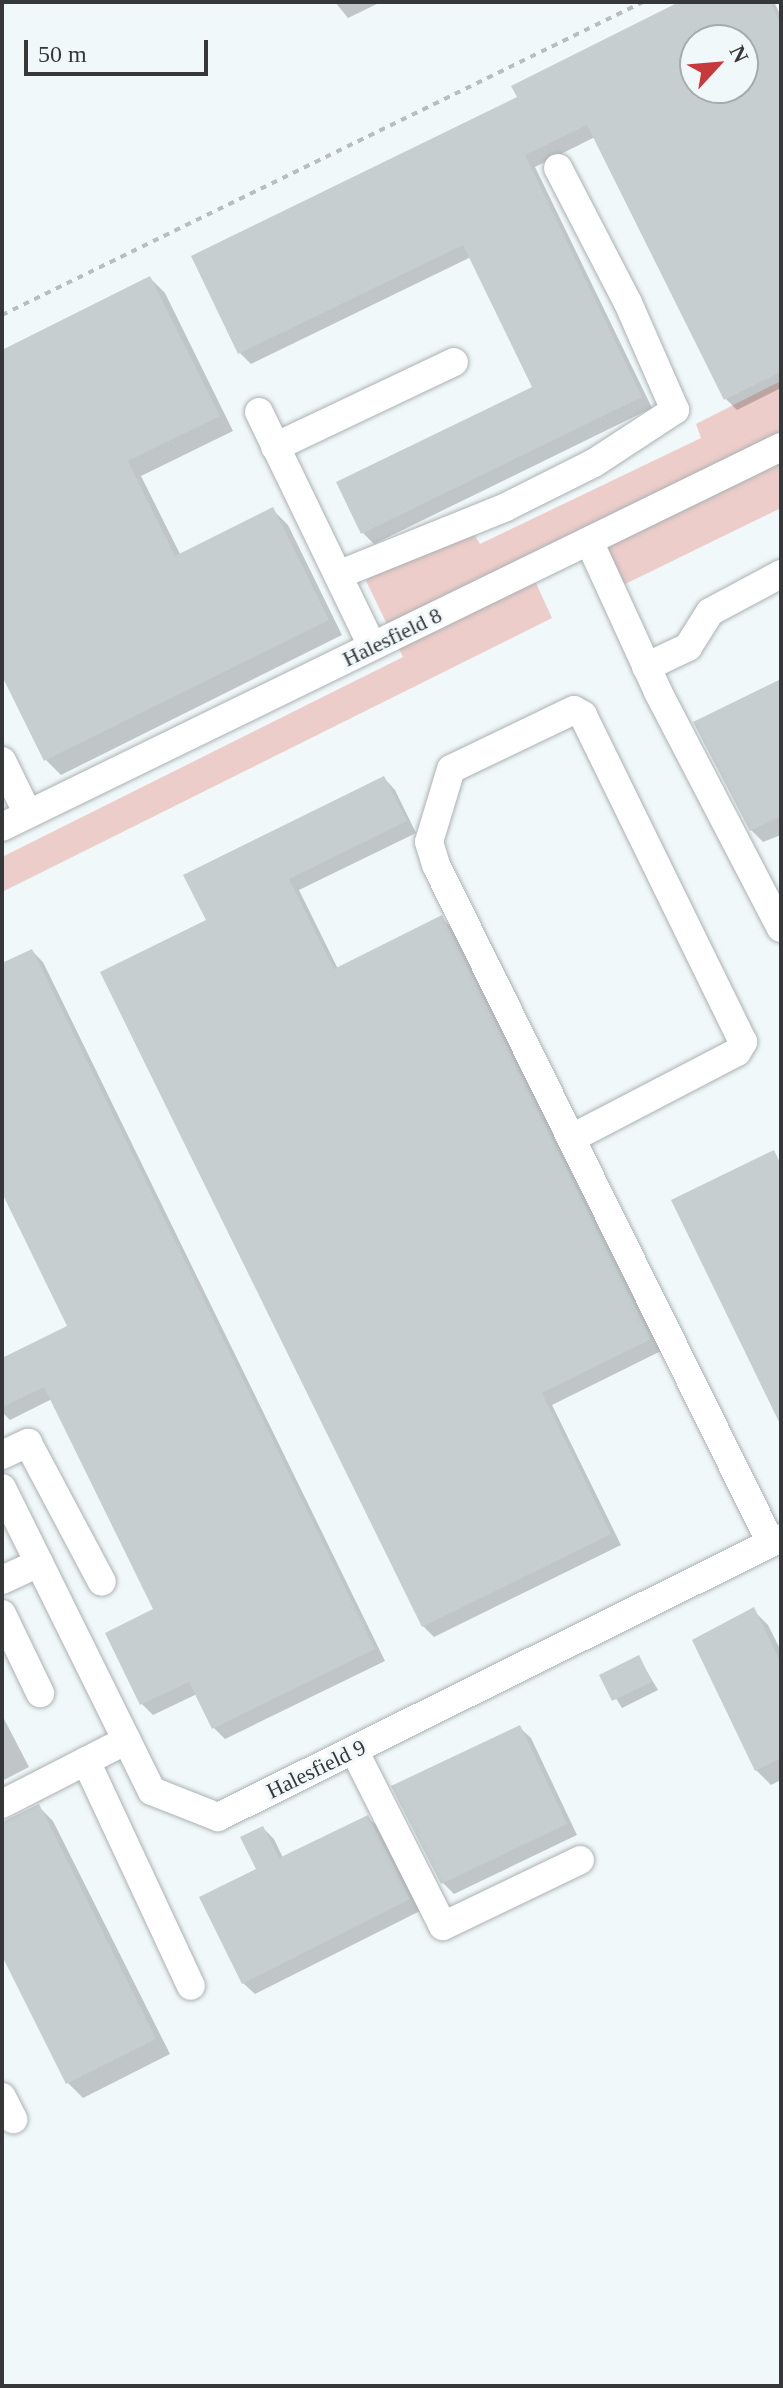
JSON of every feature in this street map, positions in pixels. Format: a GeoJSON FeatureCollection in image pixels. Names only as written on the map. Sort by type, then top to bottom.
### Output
{"type":"FeatureCollection","features":[{"type":"Feature","properties":{"kind":"street"},"geometry":{"type":"LineString","coordinates":[[338,575],[506,507],[594,463],[675,410],[628,303],[558,168]]}},
{"type":"Feature","properties":{"kind":"street"},"geometry":{"type":"LineString","coordinates":[[275,447],[454,362]]}},
{"type":"Feature","properties":{"kind":"street"},"geometry":{"type":"LineString","coordinates":[[259,412],[372,646]]}},
{"type":"Feature","properties":{"kind":"street","name":"Halesfield 8"},"geometry":{"type":"LineString","coordinates":[[2,827],[781,447]]}},
{"type":"Feature","properties":{"kind":"street"},"geometry":{"type":"LineString","coordinates":[[589,541],[646,667],[781,928]]}},
{"type":"Feature","properties":{"kind":"street"},"geometry":{"type":"LineString","coordinates":[[646,667],[688,647],[710,612],[781,574]]}},
{"type":"Feature","properties":{"kind":"street"},"geometry":{"type":"LineString","coordinates":[[572,1138],[737,1052],[743,1042],[583,715],[574,710],[451,769],[429,842],[436,865],[572,1138],[776,1540]]}},
{"type":"Feature","properties":{"kind":"street"},"geometry":{"type":"LineString","coordinates":[[2,761],[28,814]]}},
{"type":"Feature","properties":{"kind":"street"},"geometry":{"type":"LineString","coordinates":[[2,1455],[28,1443],[102,1582]]}},
{"type":"Feature","properties":{"kind":"street","name":"Halesfield 9"},"geometry":{"type":"LineString","coordinates":[[2,1488],[152,1791],[218,1817],[776,1540]]}},
{"type":"Feature","properties":{"kind":"street"},"geometry":{"type":"LineString","coordinates":[[2,1580],[39,1563]]}},
{"type":"Feature","properties":{"kind":"street"},"geometry":{"type":"LineString","coordinates":[[2,1614],[40,1693]]}},
{"type":"Feature","properties":{"kind":"street"},"geometry":{"type":"LineString","coordinates":[[2,1804],[127,1740]]}},
{"type":"Feature","properties":{"kind":"street"},"geometry":{"type":"LineString","coordinates":[[354,1750],[443,1926],[580,1860]]}},
{"type":"Feature","properties":{"kind":"street"},"geometry":{"type":"LineString","coordinates":[[86,1761],[191,1986]]}},
{"type":"Feature","properties":{"kind":"path"},"geometry":{"type":"LineString","coordinates":[[2,315],[643,2]]}},
{"type":"Feature","properties":{"kind":"shaded area"},"geometry":{"type":"Polygon","coordinates":[[[781,381],[781,508],[613,590],[594,551],[535,581],[552,618],[2,892],[2,857],[403,657],[366,581],[377,566],[472,531],[480,544],[701,438],[696,424],[781,381]]]}},
{"type":"Feature","properties":{"kind":"building"},"geometry":{"type":"Polygon","coordinates":[[[679,2],[770,2],[781,24],[781,372],[724,400],[587,125],[525,155],[642,397],[361,534],[336,482],[532,387],[463,245],[238,354],[191,256],[517,97],[511,86],[679,2]]]}},
{"type":"Feature","properties":{"kind":"building"},"geometry":{"type":"Polygon","coordinates":[[[150,276],[220,416],[128,461],[175,556],[273,507],[329,620],[44,761],[2,676],[2,350],[150,276]]]}},
{"type":"Feature","properties":{"kind":"building"},"geometry":{"type":"Polygon","coordinates":[[[781,679],[781,816],[750,831],[693,722],[781,679]]]}},
{"type":"Feature","properties":{"kind":"building"},"geometry":{"type":"Polygon","coordinates":[[[384,776],[407,821],[289,879],[334,969],[442,915],[651,1339],[542,1393],[611,1534],[422,1627],[100,972],[206,920],[183,875],[384,776]]]}},
{"type":"Feature","properties":{"kind":"building"},"geometry":{"type":"Polygon","coordinates":[[[32,949],[375,1649],[212,1729],[189,1682],[140,1705],[105,1633],[153,1609],[44,1387],[2,1407],[2,1358],[67,1326],[2,1193],[2,963],[32,949]]]}},
{"type":"Feature","properties":{"kind":"building"},"geometry":{"type":"Polygon","coordinates":[[[774,1150],[781,1165],[781,1426],[671,1200],[774,1150]]]}},
{"type":"Feature","properties":{"kind":"building"},"geometry":{"type":"Polygon","coordinates":[[[754,1607],[781,1663],[781,1758],[755,1771],[692,1640],[754,1607]]]}},
{"type":"Feature","properties":{"kind":"building"},"geometry":{"type":"Polygon","coordinates":[[[639,1655],[652,1682],[612,1701],[599,1675],[639,1655]]]}},
{"type":"Feature","properties":{"kind":"building"},"geometry":{"type":"Polygon","coordinates":[[[520,1725],[567,1824],[441,1884],[391,1786],[520,1725]]]}},
{"type":"Feature","properties":{"kind":"building"},"geometry":{"type":"Polygon","coordinates":[[[39,1804],[156,2039],[66,2084],[2,1956],[2,1822],[39,1804]]]}},
{"type":"Feature","properties":{"kind":"building"},"geometry":{"type":"Polygon","coordinates":[[[368,1815],[410,1899],[242,1984],[199,1897],[256,1869],[240,1837],[263,1826],[279,1858],[368,1815]]]}}]}
